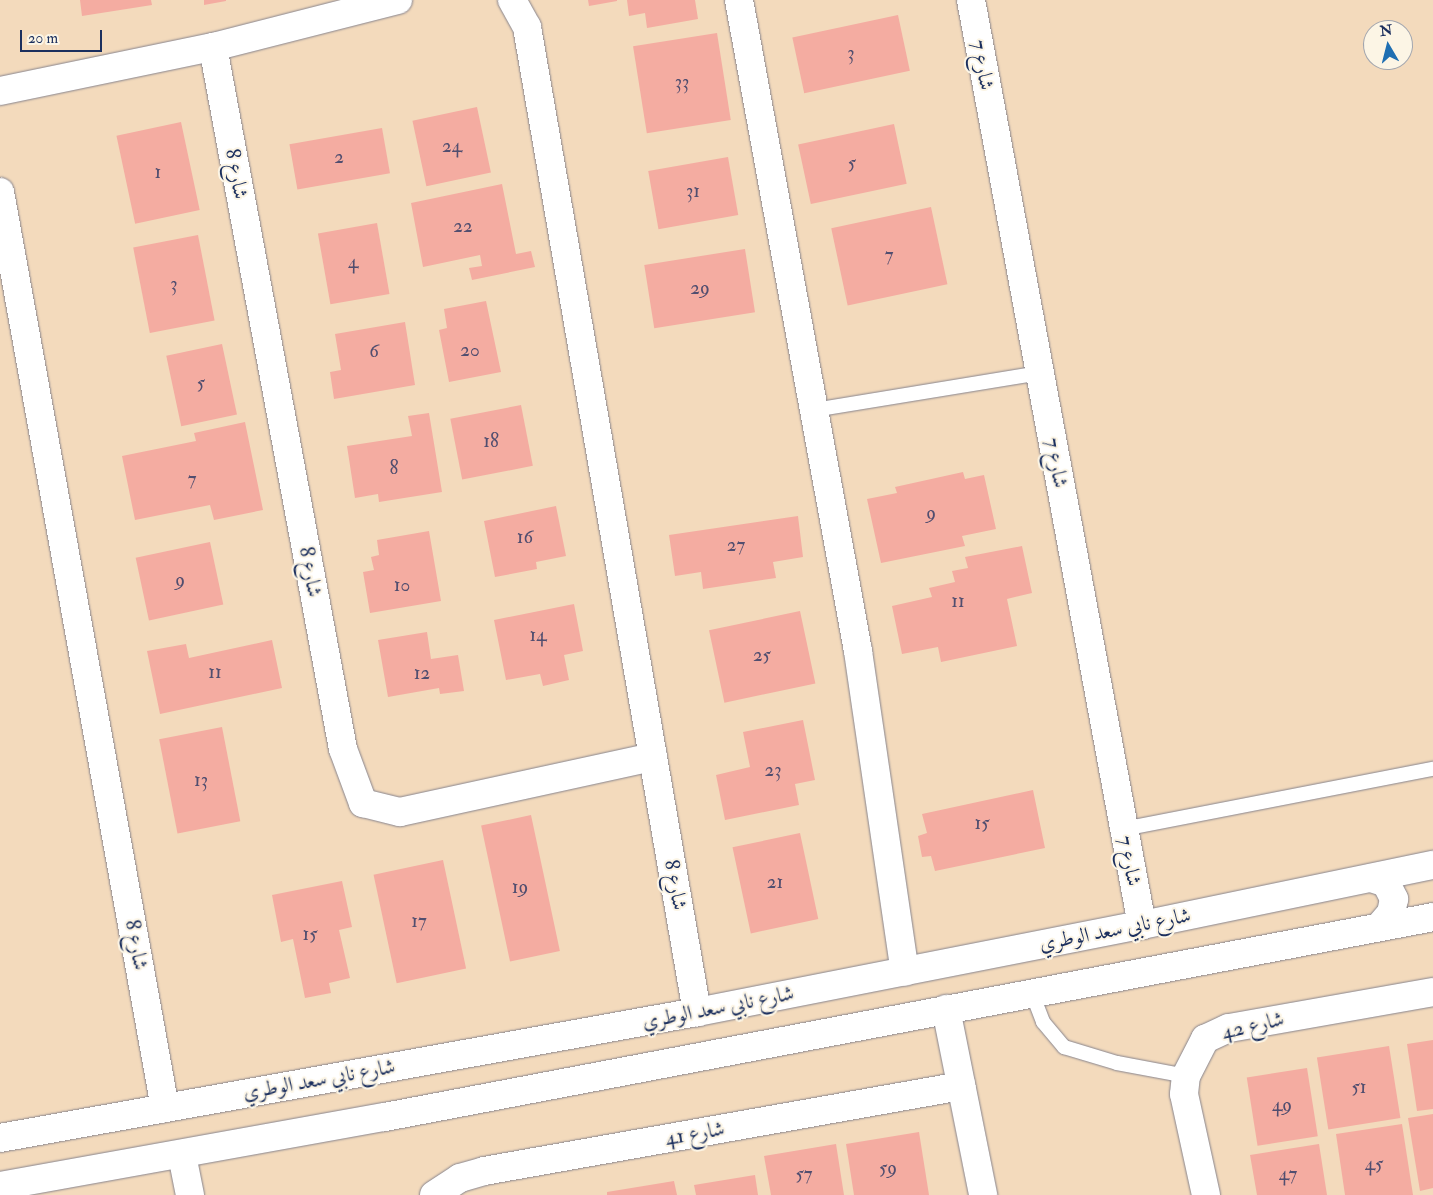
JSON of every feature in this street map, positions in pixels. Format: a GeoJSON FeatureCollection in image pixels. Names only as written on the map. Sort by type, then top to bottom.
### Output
{"type":"FeatureCollection","features":[{"type":"Feature","properties":{"kind":"street"},"geometry":{"type":"LineString","coordinates":[[0,91],[213,47],[398,0]]}},
{"type":"Feature","properties":{"kind":"street","name":"شارع 8"},"geometry":{"type":"LineString","coordinates":[[512,0],[527,27],[697,1012]]}},
{"type":"Feature","properties":{"kind":"street"},"geometry":{"type":"LineString","coordinates":[[739,0],[858,651],[905,972]]}},
{"type":"Feature","properties":{"kind":"street","name":"شارع 7"},"geometry":{"type":"LineString","coordinates":[[970,0],[1142,925]]}},
{"type":"Feature","properties":{"kind":"street","name":"شارع 8"},"geometry":{"type":"LineString","coordinates":[[213,47],[343,749],[362,803],[400,812],[653,757]]}},
{"type":"Feature","properties":{"kind":"street","name":"شارع 8"},"geometry":{"type":"LineString","coordinates":[[0,197],[165,1108]]}},
{"type":"Feature","properties":{"kind":"street","name":"شارع نابي سعد الوطري"},"geometry":{"type":"LineString","coordinates":[[0,1138],[697,1012],[1433,866]]}},
{"type":"Feature","properties":{"kind":"street"},"geometry":{"type":"LineString","coordinates":[[1371,878],[1386,883],[1394,899],[1391,913],[1379,927]]}},
{"type":"Feature","properties":{"kind":"street","name":"شارع نابي سعد الوطري"},"geometry":{"type":"LineString","coordinates":[[0,1186],[182,1154],[1433,917]]}},
{"type":"Feature","properties":{"kind":"street","name":"شارع 42"},"geometry":{"type":"LineString","coordinates":[[1206,1195],[1184,1094],[1186,1076],[1205,1039],[1229,1028],[1433,992]]}},
{"type":"Feature","properties":{"kind":"street"},"geometry":{"type":"LineString","coordinates":[[946,1009],[982,1195]]}},
{"type":"Feature","properties":{"kind":"street","name":"شارع 41"},"geometry":{"type":"LineString","coordinates":[[434,1195],[460,1178],[484,1171],[961,1086]]}},
{"type":"Feature","properties":{"kind":"street"},"geometry":{"type":"LineString","coordinates":[[182,1154],[190,1195]]}},
{"type":"Feature","properties":{"kind":"lane"},"geometry":{"type":"LineString","coordinates":[[814,410],[1039,373]]}},
{"type":"Feature","properties":{"kind":"lane"},"geometry":{"type":"LineString","coordinates":[[1123,829],[1433,769]]}},
{"type":"Feature","properties":{"kind":"lane"},"geometry":{"type":"LineString","coordinates":[[1032,993],[1043,1022],[1064,1048],[1117,1063],[1186,1076]]}},
{"type":"Feature","properties":{"kind":"building"},"geometry":{"type":"Polygon","coordinates":[[[80,0],[151,0],[152,5],[82,16],[80,0]]]}},
{"type":"Feature","properties":{"kind":"building"},"geometry":{"type":"Polygon","coordinates":[[[204,0],[226,0],[226,1],[204,5],[204,0]]]}},
{"type":"Feature","properties":{"kind":"building"},"geometry":{"type":"Polygon","coordinates":[[[588,0],[617,0],[617,1],[589,6],[588,0]]]}},
{"type":"Feature","properties":{"kind":"building"},"geometry":{"type":"Polygon","coordinates":[[[627,0],[695,0],[698,19],[647,28],[645,13],[629,16],[627,0]]]}},
{"type":"Feature","properties":{"kind":"building"},"geometry":{"type":"Polygon","coordinates":[[[898,15],[910,71],[804,93],[792,37],[898,15]]]}},
{"type":"Feature","properties":{"kind":"building"},"geometry":{"type":"Polygon","coordinates":[[[717,33],[731,120],[647,133],[633,46],[717,33]]]}},
{"type":"Feature","properties":{"kind":"building"},"geometry":{"type":"Polygon","coordinates":[[[477,107],[491,173],[426,186],[412,121],[477,107]]]}},
{"type":"Feature","properties":{"kind":"building"},"geometry":{"type":"Polygon","coordinates":[[[181,122],[200,210],[135,224],[116,136],[181,122]]]}},
{"type":"Feature","properties":{"kind":"building"},"geometry":{"type":"Polygon","coordinates":[[[894,124],[907,184],[811,204],[798,144],[894,124]]]}},
{"type":"Feature","properties":{"kind":"building"},"geometry":{"type":"Polygon","coordinates":[[[382,128],[390,173],[297,190],[289,144],[382,128]]]}},
{"type":"Feature","properties":{"kind":"building"},"geometry":{"type":"Polygon","coordinates":[[[728,157],[738,215],[658,229],[648,171],[728,157]]]}},
{"type":"Feature","properties":{"kind":"building"},"geometry":{"type":"Polygon","coordinates":[[[502,184],[516,254],[531,251],[535,267],[472,280],[469,268],[482,266],[480,255],[423,267],[411,203],[502,184]]]}},
{"type":"Feature","properties":{"kind":"building"},"geometry":{"type":"Polygon","coordinates":[[[931,207],[947,284],[848,305],[831,228],[931,207]]]}},
{"type":"Feature","properties":{"kind":"building"},"geometry":{"type":"Polygon","coordinates":[[[377,223],[390,294],[330,304],[318,233],[377,223]]]}},
{"type":"Feature","properties":{"kind":"building"},"geometry":{"type":"Polygon","coordinates":[[[198,235],[215,320],[150,333],[133,248],[198,235]]]}},
{"type":"Feature","properties":{"kind":"building"},"geometry":{"type":"Polygon","coordinates":[[[745,249],[755,312],[654,328],[644,265],[745,249]]]}},
{"type":"Feature","properties":{"kind":"building"},"geometry":{"type":"Polygon","coordinates":[[[486,301],[501,372],[449,382],[439,330],[447,328],[444,309],[486,301]]]}},
{"type":"Feature","properties":{"kind":"building"},"geometry":{"type":"Polygon","coordinates":[[[405,322],[415,385],[334,399],[330,372],[341,370],[335,334],[405,322]]]}},
{"type":"Feature","properties":{"kind":"building"},"geometry":{"type":"Polygon","coordinates":[[[222,344],[237,414],[181,426],[166,356],[222,344]]]}},
{"type":"Feature","properties":{"kind":"building"},"geometry":{"type":"Polygon","coordinates":[[[521,405],[533,466],[462,480],[450,419],[521,405]]]}},
{"type":"Feature","properties":{"kind":"building"},"geometry":{"type":"Polygon","coordinates":[[[429,413],[442,492],[379,502],[378,494],[355,498],[347,446],[412,436],[408,416],[429,413]]]}},
{"type":"Feature","properties":{"kind":"building"},"geometry":{"type":"Polygon","coordinates":[[[245,422],[263,510],[214,520],[210,505],[135,520],[122,456],[196,441],[194,433],[245,422]]]}},
{"type":"Feature","properties":{"kind":"building"},"geometry":{"type":"Polygon","coordinates":[[[963,472],[965,479],[984,475],[996,529],[962,536],[965,546],[881,563],[867,499],[897,493],[895,487],[963,472]]]}},
{"type":"Feature","properties":{"kind":"building"},"geometry":{"type":"Polygon","coordinates":[[[556,506],[566,556],[536,562],[537,569],[495,577],[484,521],[556,506]]]}},
{"type":"Feature","properties":{"kind":"building"},"geometry":{"type":"Polygon","coordinates":[[[798,516],[803,557],[773,562],[776,578],[703,589],[701,572],[675,576],[669,535],[798,516]]]}},
{"type":"Feature","properties":{"kind":"building"},"geometry":{"type":"Polygon","coordinates":[[[429,531],[441,601],[370,613],[363,572],[374,570],[371,557],[379,555],[377,540],[429,531]]]}},
{"type":"Feature","properties":{"kind":"building"},"geometry":{"type":"Polygon","coordinates":[[[210,542],[223,605],[149,620],[136,558],[210,542]]]}},
{"type":"Feature","properties":{"kind":"building"},"geometry":{"type":"Polygon","coordinates":[[[1022,546],[1032,593],[1007,599],[1017,646],[941,662],[938,647],[902,654],[892,606],[932,597],[929,588],[955,582],[952,571],[968,568],[965,557],[1022,546]]]}},
{"type":"Feature","properties":{"kind":"building"},"geometry":{"type":"Polygon","coordinates":[[[574,604],[583,651],[564,655],[569,680],[543,686],[540,674],[506,680],[494,620],[574,604]]]}},
{"type":"Feature","properties":{"kind":"building"},"geometry":{"type":"Polygon","coordinates":[[[800,611],[815,683],[724,703],[709,630],[800,611]]]}},
{"type":"Feature","properties":{"kind":"building"},"geometry":{"type":"Polygon","coordinates":[[[427,632],[431,659],[458,655],[464,691],[440,694],[439,688],[388,697],[378,640],[427,632]]]}},
{"type":"Feature","properties":{"kind":"building"},"geometry":{"type":"Polygon","coordinates":[[[272,640],[282,688],[160,714],[147,651],[186,644],[189,658],[272,640]]]}},
{"type":"Feature","properties":{"kind":"building"},"geometry":{"type":"Polygon","coordinates":[[[803,720],[815,780],[795,784],[799,805],[725,820],[716,775],[750,767],[743,732],[803,720]]]}},
{"type":"Feature","properties":{"kind":"building"},"geometry":{"type":"Polygon","coordinates":[[[222,727],[240,821],[177,833],[159,739],[222,727]]]}},
{"type":"Feature","properties":{"kind":"building"},"geometry":{"type":"Polygon","coordinates":[[[1033,790],[1045,848],[935,871],[931,856],[922,857],[918,836],[927,833],[922,814],[1033,790]]]}},
{"type":"Feature","properties":{"kind":"building"},"geometry":{"type":"Polygon","coordinates":[[[531,815],[560,951],[510,962],[481,826],[531,815]]]}},
{"type":"Feature","properties":{"kind":"building"},"geometry":{"type":"Polygon","coordinates":[[[800,833],[818,919],[751,933],[733,847],[800,833]]]}},
{"type":"Feature","properties":{"kind":"building"},"geometry":{"type":"Polygon","coordinates":[[[443,860],[466,969],[397,983],[374,875],[443,860]]]}},
{"type":"Feature","properties":{"kind":"building"},"geometry":{"type":"Polygon","coordinates":[[[342,881],[352,927],[339,930],[350,978],[329,983],[331,993],[305,998],[293,939],[281,942],[272,895],[342,881]]]}},
{"type":"Feature","properties":{"kind":"building"},"geometry":{"type":"Polygon","coordinates":[[[1433,1040],[1433,1109],[1417,1111],[1407,1044],[1433,1040]]]}},
{"type":"Feature","properties":{"kind":"building"},"geometry":{"type":"Polygon","coordinates":[[[1389,1046],[1400,1118],[1328,1130],[1317,1057],[1389,1046]]]}},
{"type":"Feature","properties":{"kind":"building"},"geometry":{"type":"Polygon","coordinates":[[[1307,1068],[1318,1136],[1258,1146],[1247,1078],[1307,1068]]]}},
{"type":"Feature","properties":{"kind":"building"},"geometry":{"type":"Polygon","coordinates":[[[1433,1114],[1433,1188],[1420,1191],[1408,1118],[1433,1114]]]}},
{"type":"Feature","properties":{"kind":"building"},"geometry":{"type":"Polygon","coordinates":[[[1402,1124],[1413,1195],[1345,1195],[1336,1134],[1402,1124]]]}},
{"type":"Feature","properties":{"kind":"building"},"geometry":{"type":"Polygon","coordinates":[[[919,1132],[929,1195],[854,1195],[846,1144],[919,1132]]]}},
{"type":"Feature","properties":{"kind":"building"},"geometry":{"type":"Polygon","coordinates":[[[836,1144],[844,1195],[771,1195],[764,1156],[836,1144]]]}},
{"type":"Feature","properties":{"kind":"building"},"geometry":{"type":"Polygon","coordinates":[[[1319,1144],[1327,1195],[1257,1195],[1250,1155],[1319,1144]]]}},
{"type":"Feature","properties":{"kind":"building"},"geometry":{"type":"Polygon","coordinates":[[[755,1175],[758,1195],[696,1195],[694,1185],[755,1175]]]}},
{"type":"Feature","properties":{"kind":"building"},"geometry":{"type":"Polygon","coordinates":[[[674,1181],[677,1195],[607,1195],[607,1192],[674,1181]]]}}]}
